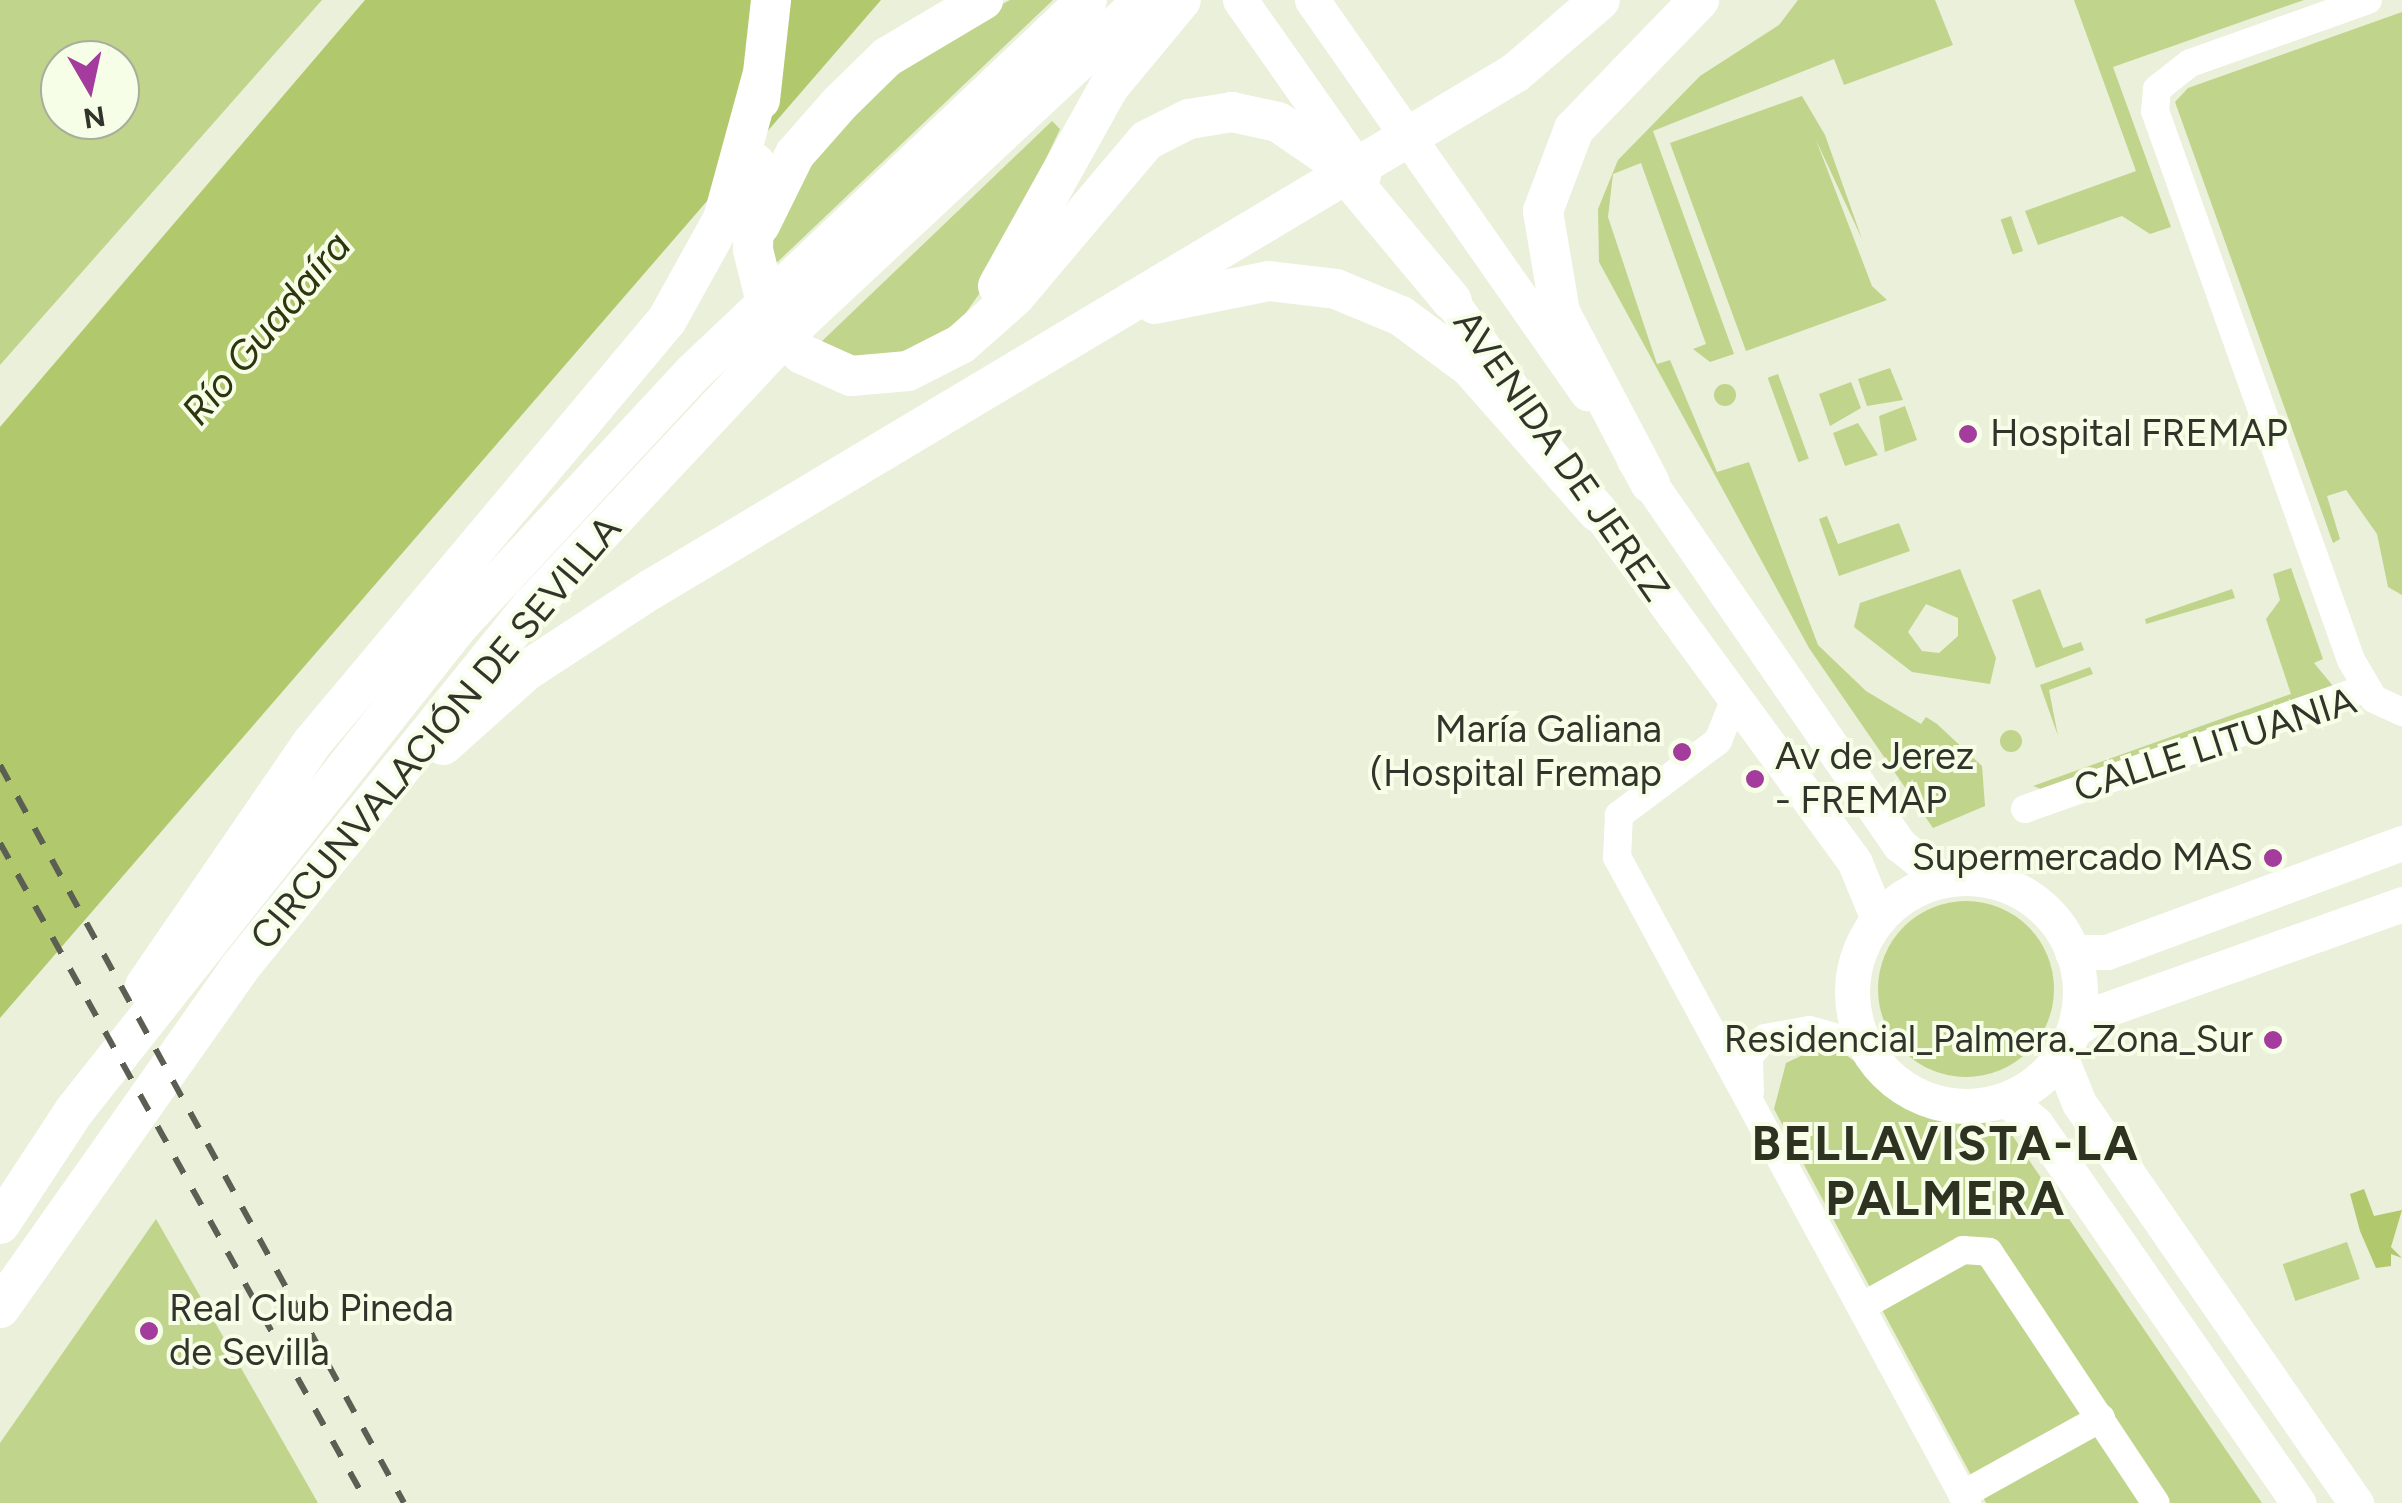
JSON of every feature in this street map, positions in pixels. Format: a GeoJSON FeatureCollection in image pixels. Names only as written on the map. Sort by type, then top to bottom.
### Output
{"type":"FeatureCollection","features":[{"type":"Feature","properties":{"kind":"highway"},"geometry":{"type":"LineString","coordinates":[[771,0],[762,76],[753,250],[771,322],[802,354],[850,376],[908,370],[961,344],[1016,296],[1147,140],[1189,118],[1232,112],[1278,122],[1335,160],[1452,301]]}},
{"type":"Feature","properties":{"kind":"highway"},"geometry":{"type":"LineString","coordinates":[[753,250],[767,199],[840,103],[887,57],[984,0]]}},
{"type":"Feature","properties":{"kind":"highway","name":"CIRCUNVALACIÓN DE SEVILLA"},"geometry":{"type":"LineString","coordinates":[[0,1224],[75,1110],[472,611],[692,374],[1086,0]]}},
{"type":"Feature","properties":{"kind":"highway","name":"CIRCUNVALACIÓN DE SEVILLA"},"geometry":{"type":"LineString","coordinates":[[0,1308],[347,830],[532,605],[791,330],[1144,0]]}},
{"type":"Feature","properties":{"kind":"highway"},"geometry":{"type":"LineString","coordinates":[[961,344],[1108,88],[1181,0]]}},
{"type":"Feature","properties":{"kind":"highway"},"geometry":{"type":"LineString","coordinates":[[347,830],[526,671],[1515,72],[1600,0]]}},
{"type":"Feature","properties":{"kind":"highway"},"geometry":{"type":"LineString","coordinates":[[1650,484],[1560,312],[1542,211],[1574,129],[1698,0]]}},
{"type":"Feature","properties":{"kind":"highway"},"geometry":{"type":"LineString","coordinates":[[75,1110],[164,952],[312,743],[699,272],[762,76]]}},
{"type":"Feature","properties":{"kind":"highway"},"geometry":{"type":"LineString","coordinates":[[1009,378],[1176,292],[1269,281],[1336,290],[1401,316],[1470,367],[1598,512]]}},
{"type":"Feature","properties":{"kind":"main road","name":"AVENIDA DE JEREZ"},"geometry":{"type":"LineString","coordinates":[[1240,0],[1598,512],[1863,875],[1876,914]]}},
{"type":"Feature","properties":{"kind":"main road","name":"AVENIDA DE JEREZ"},"geometry":{"type":"LineString","coordinates":[[1312,0],[1900,845],[1942,880]]}},
{"type":"Feature","properties":{"kind":"main road"},"geometry":{"type":"LineString","coordinates":[[2072,952],[2107,952],[2402,845],[2402,877]]}},
{"type":"Feature","properties":{"kind":"main road"},"geometry":{"type":"LineString","coordinates":[[1942,880],[2016,892],[2050,918],[2072,952],[2076,1029],[2063,1064],[2008,1100],[1926,1096],[1868,1046],[1850,978],[1876,914],[1911,885],[1942,880]]}},
{"type":"Feature","properties":{"kind":"main road"},"geometry":{"type":"LineString","coordinates":[[2076,1029],[2102,1011],[2402,904]]}},
{"type":"Feature","properties":{"kind":"main road"},"geometry":{"type":"LineString","coordinates":[[2063,1064],[2079,1103],[2356,1503]]}},
{"type":"Feature","properties":{"kind":"main road"},"geometry":{"type":"LineString","coordinates":[[2008,1100],[2036,1124],[2298,1503]]}},
{"type":"Feature","properties":{"kind":"street"},"geometry":{"type":"LineString","coordinates":[[2366,688],[2155,111],[2157,89],[2190,63],[2368,0]]}},
{"type":"Feature","properties":{"kind":"street","name":"CALLE LITUANIA"},"geometry":{"type":"LineString","coordinates":[[2025,809],[2366,688],[2402,712]]}},
{"type":"Feature","properties":{"kind":"street"},"geometry":{"type":"LineString","coordinates":[[1734,701],[1718,741],[1614,824],[1617,857],[1964,1499],[2101,1418]]}},
{"type":"Feature","properties":{"kind":"street"},"geometry":{"type":"LineString","coordinates":[[1755,1108],[1749,1056],[1765,1038],[1809,1030],[1868,1046]]}},
{"type":"Feature","properties":{"kind":"street"},"geometry":{"type":"LineString","coordinates":[[1862,1306],[1962,1250],[1989,1252],[2156,1503]]}},
{"type":"Feature","properties":{"kind":"shaded area"},"geometry":{"type":"Polygon","coordinates":[[[0,0],[322,0],[0,365],[0,0]]]}},
{"type":"Feature","properties":{"kind":"shaded area"},"geometry":{"type":"Polygon","coordinates":[[[1010,0],[1053,0],[768,271],[765,237],[823,137],[939,38],[1010,0]]]}},
{"type":"Feature","properties":{"kind":"shaded area"},"geometry":{"type":"Polygon","coordinates":[[[1798,0],[1935,0],[1953,45],[1844,85],[1834,59],[1653,131],[1734,354],[1710,362],[1693,349],[1706,344],[1641,163],[1613,174],[1608,217],[1657,364],[1670,360],[1717,472],[1749,462],[1818,645],[1866,691],[1921,724],[1926,717],[1937,724],[1982,766],[1985,806],[1933,828],[1809,648],[1599,262],[1598,209],[1618,160],[1700,76],[1779,25],[1798,0]]]}},
{"type":"Feature","properties":{"kind":"shaded area"},"geometry":{"type":"Polygon","coordinates":[[[2074,0],[2304,0],[2113,67],[2171,227],[2150,234],[2122,216],[2038,245],[2025,211],[2136,171],[2074,0]]]}},
{"type":"Feature","properties":{"kind":"shaded area"},"geometry":{"type":"Polygon","coordinates":[[[2402,12],[2402,595],[2388,587],[2377,534],[2346,490],[2327,496],[2340,539],[2333,543],[2175,102],[2188,88],[2402,12]]]}},
{"type":"Feature","properties":{"kind":"shaded area"},"geometry":{"type":"Polygon","coordinates":[[[1802,96],[1825,135],[1862,239],[1816,140],[1872,286],[1887,300],[1746,351],[1670,143],[1802,96]]]}},
{"type":"Feature","properties":{"kind":"shaded area"},"geometry":{"type":"Polygon","coordinates":[[[1052,121],[1060,129],[989,280],[958,324],[913,353],[846,360],[819,344],[1052,121]]]}},
{"type":"Feature","properties":{"kind":"shaded area"},"geometry":{"type":"Polygon","coordinates":[[[2011,216],[2023,251],[2013,255],[2001,220],[2011,216]]]}},
{"type":"Feature","properties":{"kind":"shaded area"},"geometry":{"type":"Polygon","coordinates":[[[1890,368],[1903,400],[1867,406],[1858,379],[1890,368]]]}},
{"type":"Feature","properties":{"kind":"shaded area"},"geometry":{"type":"Polygon","coordinates":[[[1778,374],[1809,459],[1798,462],[1768,378],[1778,374]]]}},
{"type":"Feature","properties":{"kind":"shaded area"},"geometry":{"type":"Polygon","coordinates":[[[1851,382],[1861,408],[1830,426],[1819,394],[1851,382]]]}},
{"type":"Feature","properties":{"kind":"shaded area"},"geometry":{"type":"Polygon","coordinates":[[[1725,384],[1733,387],[1733,403],[1725,406],[1717,403],[1714,395],[1717,387],[1725,384]]]}},
{"type":"Feature","properties":{"kind":"shaded area"},"geometry":{"type":"Polygon","coordinates":[[[1905,406],[1917,440],[1885,452],[1879,416],[1905,406]]]}},
{"type":"Feature","properties":{"kind":"shaded area"},"geometry":{"type":"Polygon","coordinates":[[[1858,423],[1878,455],[1845,466],[1833,433],[1858,423]]]}},
{"type":"Feature","properties":{"kind":"shaded area"},"geometry":{"type":"Polygon","coordinates":[[[1827,516],[1838,544],[1899,523],[1910,551],[1839,576],[1819,519],[1827,516]]]}},
{"type":"Feature","properties":{"kind":"shaded area"},"geometry":{"type":"Polygon","coordinates":[[[2291,568],[2323,659],[2314,663],[2333,686],[2044,790],[2033,786],[2291,694],[2266,619],[2280,600],[2273,574],[2291,568]]]}},
{"type":"Feature","properties":{"kind":"shaded area"},"geometry":{"type":"Polygon","coordinates":[[[1960,569],[1996,658],[1990,684],[1912,672],[1854,627],[1860,603],[1960,569]],[[1926,604],[1908,632],[1922,651],[1939,653],[1958,636],[1958,618],[1926,604]]]}},
{"type":"Feature","properties":{"kind":"shaded area"},"geometry":{"type":"Polygon","coordinates":[[[2040,589],[2063,648],[2081,642],[2084,650],[2036,668],[2012,600],[2040,589]]]}},
{"type":"Feature","properties":{"kind":"shaded area"},"geometry":{"type":"Polygon","coordinates":[[[2232,589],[2235,598],[2146,624],[2145,619],[2232,589]]]}},
{"type":"Feature","properties":{"kind":"shaded area"},"geometry":{"type":"Polygon","coordinates":[[[2090,667],[2093,674],[2049,690],[2058,736],[2040,685],[2090,667]]]}},
{"type":"Feature","properties":{"kind":"shaded area"},"geometry":{"type":"Polygon","coordinates":[[[2011,730],[2019,733],[2019,749],[2011,752],[2003,749],[2000,741],[2003,733],[2011,730]]]}},
{"type":"Feature","properties":{"kind":"shaded area"},"geometry":{"type":"Polygon","coordinates":[[[1966,901],[2000,908],[2028,927],[2047,955],[2054,989],[2047,1023],[2028,1051],[2000,1070],[1966,1077],[1932,1070],[1904,1051],[1885,1023],[1878,989],[1885,955],[1904,927],[1932,908],[1966,901]]]}},
{"type":"Feature","properties":{"kind":"shaded area"},"geometry":{"type":"Polygon","coordinates":[[[1809,1052],[1842,1052],[1926,1114],[1997,1122],[2012,1135],[2262,1503],[1986,1503],[1774,1109],[1786,1063],[1809,1052]]]}},
{"type":"Feature","properties":{"kind":"shaded area","name":"Real Club Pineda de Sevilla"},"geometry":{"type":"Polygon","coordinates":[[[156,1219],[318,1503],[0,1503],[0,1443],[156,1219]]]}},
{"type":"Feature","properties":{"kind":"shaded area"},"geometry":{"type":"Polygon","coordinates":[[[2347,1242],[2360,1279],[2295,1301],[2283,1264],[2347,1242]]]}},
{"type":"Feature","properties":{"kind":"water","name":"Río Guadaíra"},"geometry":{"type":"Polygon","coordinates":[[[365,0],[881,0],[0,1018],[0,427],[365,0]]]}},
{"type":"Feature","properties":{"kind":"water"},"geometry":{"type":"Polygon","coordinates":[[[2364,1189],[2374,1216],[2402,1210],[2391,1247],[2402,1258],[2391,1254],[2391,1266],[2376,1268],[2360,1231],[2350,1194],[2364,1189]]]}},
{"type":"Feature","properties":{"kind":"railway"},"geometry":{"type":"LineString","coordinates":[[0,765],[404,1503]]}},
{"type":"Feature","properties":{"kind":"railway"},"geometry":{"type":"LineString","coordinates":[[0,843],[367,1503]]}},
{"type":"Feature","properties":{"kind":"place","name":"Hospital FREMAP"},"geometry":{"type":"Point","coordinates":[1968,434]}},
{"type":"Feature","properties":{"kind":"place","name":"María Galiana (Hospital Fremap"},"geometry":{"type":"Point","coordinates":[1682,752]}},
{"type":"Feature","properties":{"kind":"place","name":"Av de Jerez - FREMAP"},"geometry":{"type":"Point","coordinates":[1755,779]}},
{"type":"Feature","properties":{"kind":"place","name":"Supermercado MAS"},"geometry":{"type":"Point","coordinates":[2273,858]}},
{"type":"Feature","properties":{"kind":"place","name":"Residencial_Palmera._Zona_Sur"},"geometry":{"type":"Point","coordinates":[2273,1040]}},
{"type":"Feature","properties":{"kind":"place","name":"Real Club Pineda de Sevilla"},"geometry":{"type":"Point","coordinates":[149,1331]}},
{"type":"Feature","properties":{"kind":"district","name":"BELLAVISTA-LA PALMERA"},"geometry":{"type":"Point","coordinates":[1946,1170]}}]}
